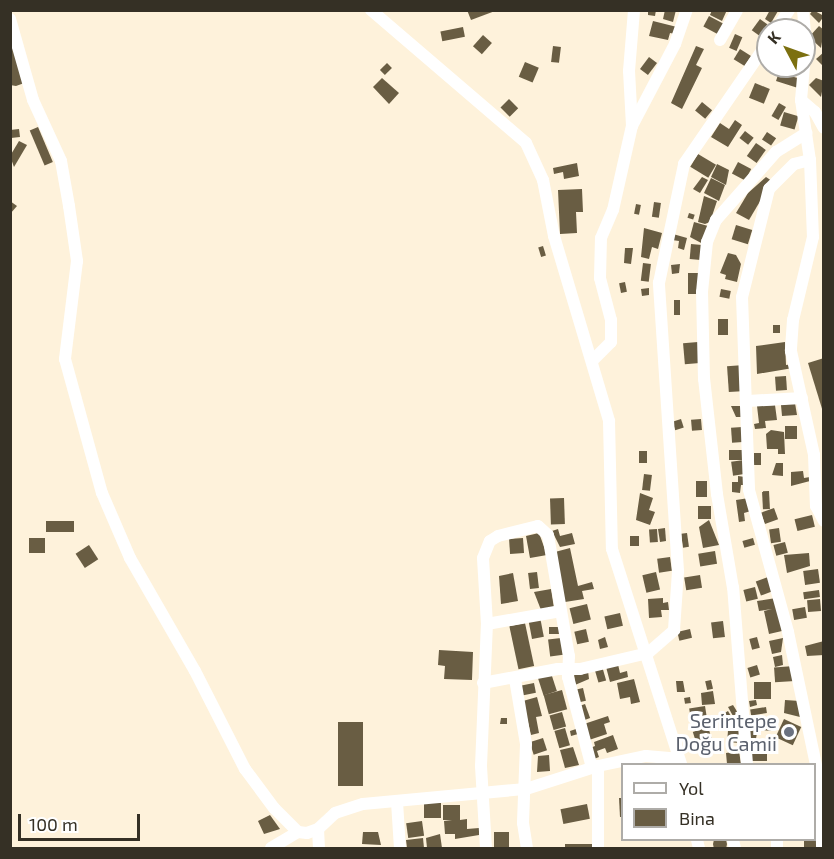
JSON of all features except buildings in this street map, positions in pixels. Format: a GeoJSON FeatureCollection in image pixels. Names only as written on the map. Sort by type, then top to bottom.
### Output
{"type":"FeatureCollection","features":[{"type":"Feature","properties":{"kind":"street"},"geometry":{"type":"LineString","coordinates":[[271,849],[298,832],[318,829],[348,807],[481,790],[492,794],[526,789],[595,767],[646,756],[679,762],[648,653],[636,632],[612,549],[609,421],[594,359],[554,236],[543,180],[526,143],[371,10]]}},
{"type":"Feature","properties":{"kind":"street"},"geometry":{"type":"LineString","coordinates":[[632,126],[629,71],[634,10]]}},
{"type":"Feature","properties":{"kind":"street"},"geometry":{"type":"LineString","coordinates":[[594,359],[610,342],[611,320],[600,278],[601,238],[613,210],[632,126],[675,44],[687,10]]}},
{"type":"Feature","properties":{"kind":"street"},"geometry":{"type":"LineString","coordinates":[[720,40],[737,10]]}},
{"type":"Feature","properties":{"kind":"street"},"geometry":{"type":"LineString","coordinates":[[803,10],[806,43],[801,100],[810,160],[813,237],[793,320],[791,351],[814,454],[816,506],[824,521]]}},
{"type":"Feature","properties":{"kind":"street"},"geometry":{"type":"LineString","coordinates":[[10,19],[36,107],[61,162],[77,261],[65,359],[102,492],[130,558],[195,671],[245,769],[258,789],[298,832]]}},
{"type":"Feature","properties":{"kind":"street"},"geometry":{"type":"LineString","coordinates":[[483,683],[569,668],[580,669],[648,653],[674,630],[678,618],[672,457],[664,388],[659,283],[668,224],[684,164],[756,59]]}},
{"type":"Feature","properties":{"kind":"street"},"geometry":{"type":"LineString","coordinates":[[801,100],[815,112],[824,128]]}},
{"type":"Feature","properties":{"kind":"street"},"geometry":{"type":"LineString","coordinates":[[747,763],[733,588],[717,494],[704,379],[703,282],[707,242],[716,220],[776,152],[807,133]]}},
{"type":"Feature","properties":{"kind":"street"},"geometry":{"type":"LineString","coordinates":[[810,160],[795,164],[769,189],[742,297],[748,401],[749,490],[788,632],[815,763]]}},
{"type":"Feature","properties":{"kind":"street"},"geometry":{"type":"LineString","coordinates":[[748,401],[802,398]]}},
{"type":"Feature","properties":{"kind":"street"},"geometry":{"type":"LineString","coordinates":[[486,849],[481,790],[483,683],[487,624],[486,548],[498,536],[538,526],[548,535],[569,668],[595,767],[598,849]]}},
{"type":"Feature","properties":{"kind":"street"},"geometry":{"type":"LineString","coordinates":[[487,624],[561,611]]}},
{"type":"Feature","properties":{"kind":"street"},"geometry":{"type":"LineString","coordinates":[[515,678],[526,744],[524,823],[528,849]]}},
{"type":"Feature","properties":{"kind":"street"},"geometry":{"type":"LineString","coordinates":[[816,768],[820,788],[822,849]]}},
{"type":"Feature","properties":{"kind":"street"},"geometry":{"type":"LineString","coordinates":[[397,802],[400,849]]}},
{"type":"Feature","properties":{"kind":"street"},"geometry":{"type":"LineString","coordinates":[[318,829],[319,849]]}},
{"type":"Feature","properties":{"kind":"place","name":"Serintepe Doğu Camii"},"geometry":{"type":"Point","coordinates":[789,732]}}]}
